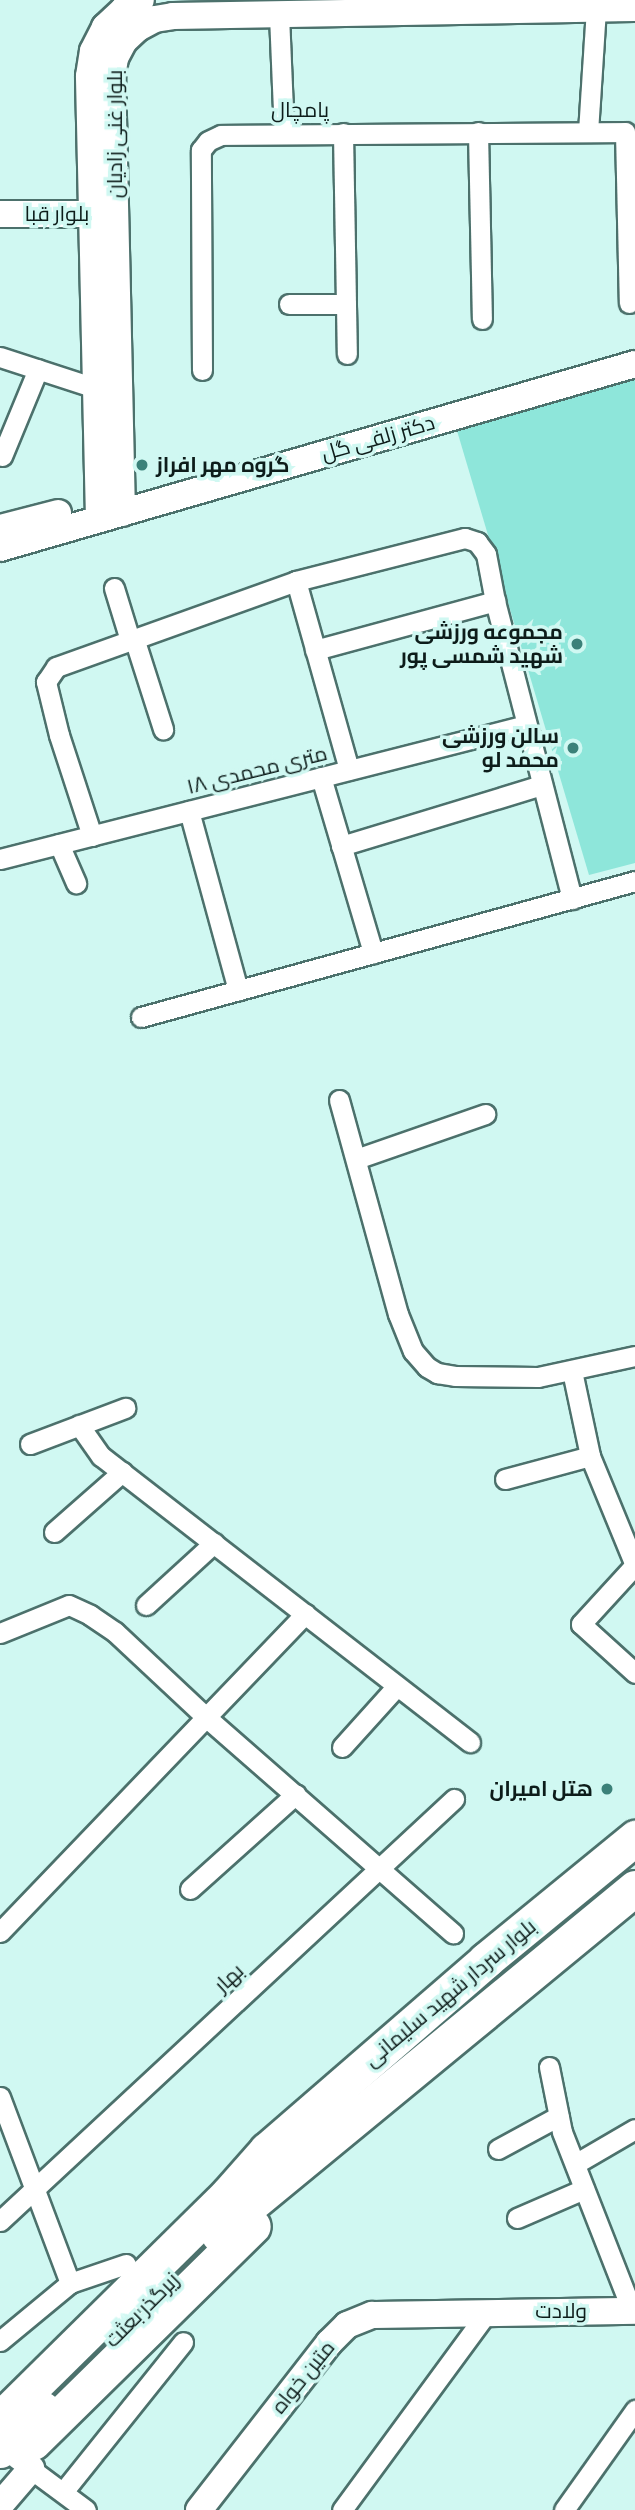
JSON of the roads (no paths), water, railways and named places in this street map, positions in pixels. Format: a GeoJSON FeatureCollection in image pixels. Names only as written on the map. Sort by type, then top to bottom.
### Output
{"type":"FeatureCollection","features":[{"type":"Feature","properties":{"kind":"highway","name":"بلوار سردار شهید سلیمانی"},"geometry":{"type":"LineString","coordinates":[[278,2162],[486,1960],[635,1838]]}},
{"type":"Feature","properties":{"kind":"highway"},"geometry":{"type":"LineString","coordinates":[[597,1869],[627,1894]]}},
{"type":"Feature","properties":{"kind":"highway","name":"بلوار سردار شهید سلیمانی"},"geometry":{"type":"LineString","coordinates":[[278,2162],[627,1894]]}},
{"type":"Feature","properties":{"kind":"highway"},"geometry":{"type":"LineString","coordinates":[[0,2387],[217,2180],[278,2162]]}},
{"type":"Feature","properties":{"kind":"highway","name":"زیرگذر بعثت"},"geometry":{"type":"LineString","coordinates":[[0,2419],[229,2193],[278,2162]]}},
{"type":"Feature","properties":{"kind":"highway","name":"زیرگذر بعثت"},"geometry":{"type":"LineString","coordinates":[[12,2463],[245,2209],[278,2162]]}},
{"type":"Feature","properties":{"kind":"street","name":"بلوار غنی زادیان"},"geometry":{"type":"LineString","coordinates":[[109,496],[103,205],[89,76],[93,51],[105,27],[124,9],[141,0]]}},
{"type":"Feature","properties":{"kind":"street","name":"بلوار غنی زادیان"},"geometry":{"type":"LineString","coordinates":[[103,205],[112,77],[116,58],[124,41],[138,28],[155,19],[280,7],[635,8]]}},
{"type":"Feature","properties":{"kind":"street"},"geometry":{"type":"LineString","coordinates":[[280,7],[284,133]]}},
{"type":"Feature","properties":{"kind":"street"},"geometry":{"type":"LineString","coordinates":[[588,132],[596,9]]}},
{"type":"Feature","properties":{"kind":"street"},"geometry":{"type":"LineString","coordinates":[[478,132],[482,319]]}},
{"type":"Feature","properties":{"kind":"street","name":"پامچال"},"geometry":{"type":"LineString","coordinates":[[202,370],[201,150],[208,141],[221,135],[625,132],[629,303]]}},
{"type":"Feature","properties":{"kind":"street"},"geometry":{"type":"LineString","coordinates":[[343,133],[347,354]]}},
{"type":"Feature","properties":{"kind":"street","name":"بلوار قبا"},"geometry":{"type":"LineString","coordinates":[[0,198],[103,205]]}},
{"type":"Feature","properties":{"kind":"street","name":"بلوار قبا"},"geometry":{"type":"LineString","coordinates":[[0,214],[103,205]]}},
{"type":"Feature","properties":{"kind":"street"},"geometry":{"type":"LineString","coordinates":[[289,304],[346,304]]}},
{"type":"Feature","properties":{"kind":"street","name":"دکتر زلفی گل"},"geometry":{"type":"LineString","coordinates":[[0,528],[635,347]]}},
{"type":"Feature","properties":{"kind":"street"},"geometry":{"type":"LineString","coordinates":[[0,357],[107,392]]}},
{"type":"Feature","properties":{"kind":"street","name":"دکتر زلفی گل"},"geometry":{"type":"LineString","coordinates":[[0,548],[109,496],[635,364]]}},
{"type":"Feature","properties":{"kind":"street"},"geometry":{"type":"LineString","coordinates":[[2,456],[38,369]]}},
{"type":"Feature","properties":{"kind":"street"},"geometry":{"type":"LineString","coordinates":[[92,835],[59,734],[46,682],[56,667],[296,581],[465,538],[477,542],[486,554],[495,601],[572,899]]}},
{"type":"Feature","properties":{"kind":"street"},"geometry":{"type":"LineString","coordinates":[[296,581],[349,770]]}},
{"type":"Feature","properties":{"kind":"street"},"geometry":{"type":"LineString","coordinates":[[114,588],[163,729]]}},
{"type":"Feature","properties":{"kind":"street"},"geometry":{"type":"LineString","coordinates":[[315,650],[495,601]]}},
{"type":"Feature","properties":{"kind":"street","name":"۱۸ متری محمدی"},"geometry":{"type":"LineString","coordinates":[[0,859],[526,725]]}},
{"type":"Feature","properties":{"kind":"street"},"geometry":{"type":"LineString","coordinates":[[321,777],[373,953]]}},
{"type":"Feature","properties":{"kind":"street"},"geometry":{"type":"LineString","coordinates":[[341,846],[542,785]]}},
{"type":"Feature","properties":{"kind":"street"},"geometry":{"type":"LineString","coordinates":[[189,811],[238,990]]}},
{"type":"Feature","properties":{"kind":"street"},"geometry":{"type":"LineString","coordinates":[[59,844],[76,883]]}},
{"type":"Feature","properties":{"kind":"street"},"geometry":{"type":"LineString","coordinates":[[141,1017],[635,881]]}},
{"type":"Feature","properties":{"kind":"street"},"geometry":{"type":"LineString","coordinates":[[339,1100],[398,1314],[419,1360],[437,1373],[538,1377],[635,1356]]}},
{"type":"Feature","properties":{"kind":"street"},"geometry":{"type":"LineString","coordinates":[[356,1159],[485,1114]]}},
{"type":"Feature","properties":{"kind":"street"},"geometry":{"type":"LineString","coordinates":[[572,1371],[590,1455],[635,1565],[581,1624],[635,1673]]}},
{"type":"Feature","properties":{"kind":"street"},"geometry":{"type":"LineString","coordinates":[[30,1444],[125,1408]]}},
{"type":"Feature","properties":{"kind":"street"},"geometry":{"type":"LineString","coordinates":[[79,1425],[101,1456],[470,1742]]}},
{"type":"Feature","properties":{"kind":"street"},"geometry":{"type":"LineString","coordinates":[[505,1479],[590,1455]]}},
{"type":"Feature","properties":{"kind":"street"},"geometry":{"type":"LineString","coordinates":[[54,1532],[122,1472]]}},
{"type":"Feature","properties":{"kind":"street"},"geometry":{"type":"LineString","coordinates":[[146,1605],[214,1543]]}},
{"type":"Feature","properties":{"kind":"street"},"geometry":{"type":"LineString","coordinates":[[0,1633],[69,1605],[90,1615],[115,1632],[207,1718],[381,1867],[453,1933]]}},
{"type":"Feature","properties":{"kind":"street"},"geometry":{"type":"LineString","coordinates":[[0,1932],[305,1614]]}},
{"type":"Feature","properties":{"kind":"street"},"geometry":{"type":"LineString","coordinates":[[342,1747],[397,1686]]}},
{"type":"Feature","properties":{"kind":"street"},"geometry":{"type":"LineString","coordinates":[[190,1889],[296,1794]]}},
{"type":"Feature","properties":{"kind":"street","name":"بهار"},"geometry":{"type":"LineString","coordinates":[[0,2221],[35,2192],[454,1798]]}},
{"type":"Feature","properties":{"kind":"street"},"geometry":{"type":"LineString","coordinates":[[549,2067],[559,2116],[575,2164],[633,2311]]}},
{"type":"Feature","properties":{"kind":"street"},"geometry":{"type":"LineString","coordinates":[[0,2097],[70,2283]]}},
{"type":"Feature","properties":{"kind":"street"},"geometry":{"type":"LineString","coordinates":[[498,2149],[559,2116]]}},
{"type":"Feature","properties":{"kind":"street"},"geometry":{"type":"LineString","coordinates":[[575,2164],[635,2129]]}},
{"type":"Feature","properties":{"kind":"street"},"geometry":{"type":"LineString","coordinates":[[517,2218],[584,2189]]}},
{"type":"Feature","properties":{"kind":"street"},"geometry":{"type":"LineString","coordinates":[[0,2341],[70,2283],[126,2264]]}},
{"type":"Feature","properties":{"kind":"street"},"geometry":{"type":"LineString","coordinates":[[342,2510],[488,2311]]}},
{"type":"Feature","properties":{"kind":"street","name":"ولادت"},"geometry":{"type":"LineString","coordinates":[[488,2311],[633,2311]]}},
{"type":"Feature","properties":{"kind":"street","name":"متین خواه"},"geometry":{"type":"LineString","coordinates":[[199,2510],[329,2343],[347,2325],[372,2315],[488,2311]]}},
{"type":"Feature","properties":{"kind":"street"},"geometry":{"type":"LineString","coordinates":[[63,2492],[183,2342]]}},
{"type":"Feature","properties":{"kind":"street"},"geometry":{"type":"LineString","coordinates":[[564,2510],[635,2410]]}},
{"type":"Feature","properties":{"kind":"street"},"geometry":{"type":"LineString","coordinates":[[0,2505],[12,2463],[63,2492],[86,2510]]}},
{"type":"Feature","properties":{"kind":"place","name":"گروه مهر افراز"},"geometry":{"type":"Point","coordinates":[142,465]}},
{"type":"Feature","properties":{"kind":"place","name":"مجموعه ورزشی شهید شمسی پور"},"geometry":{"type":"Point","coordinates":[577,644]}},
{"type":"Feature","properties":{"kind":"place","name":"سالن ورزشی محمد لو"},"geometry":{"type":"Point","coordinates":[573,748]}},
{"type":"Feature","properties":{"kind":"place","name":"هتل امیران"},"geometry":{"type":"Point","coordinates":[607,1789]}}]}
